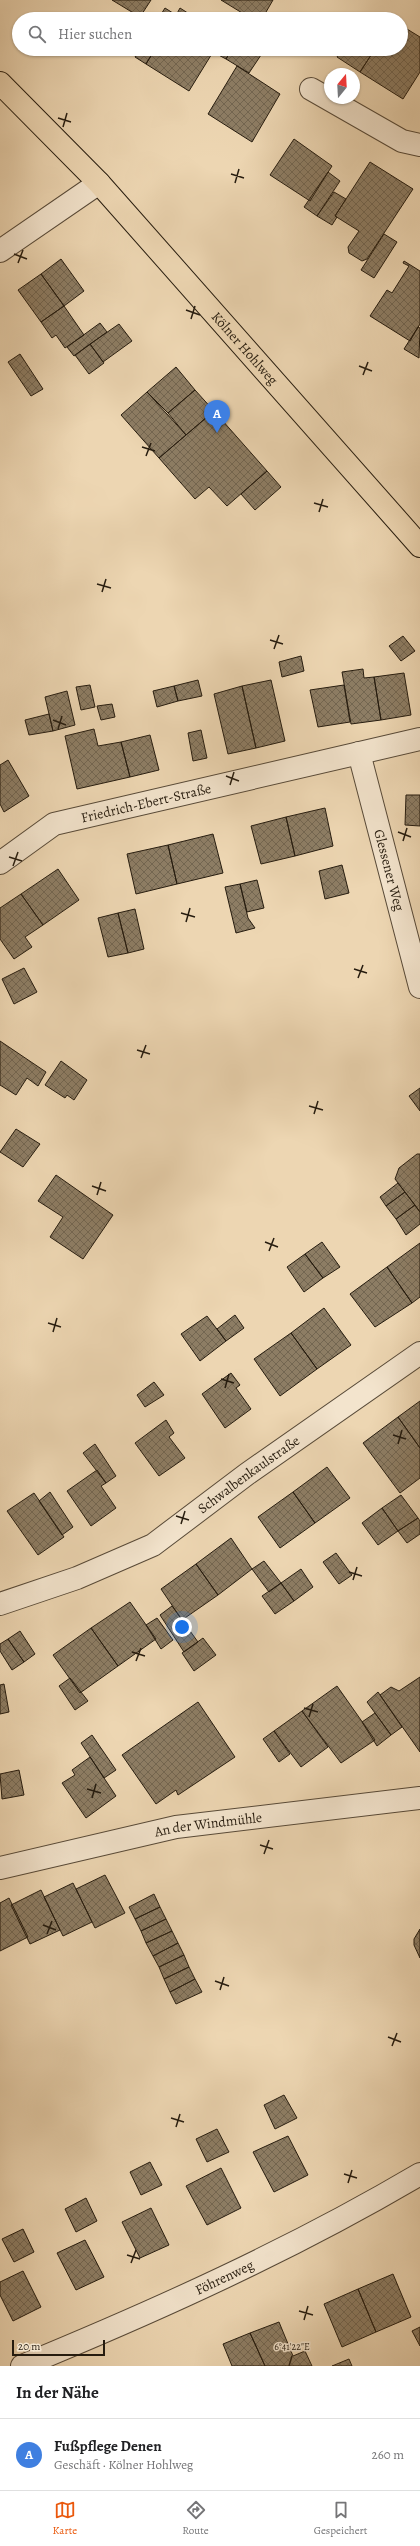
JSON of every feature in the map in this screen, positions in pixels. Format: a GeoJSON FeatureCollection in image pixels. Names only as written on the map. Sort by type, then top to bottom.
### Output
{"type":"FeatureCollection","features":[{"type":"Feature","properties":{"kind":"main road","name":"Kölner Hohlweg"},"geometry":{"type":"LineString","coordinates":[[0,83],[99,183],[420,546]]}},
{"type":"Feature","properties":{"kind":"street"},"geometry":{"type":"LineString","coordinates":[[311,89],[402,142],[420,146]]}},
{"type":"Feature","properties":{"kind":"street"},"geometry":{"type":"LineString","coordinates":[[0,251],[99,183]]}},
{"type":"Feature","properties":{"kind":"street","name":"Friedrich-Ebert-Straße"},"geometry":{"type":"LineString","coordinates":[[0,863],[54,824],[420,739]]}},
{"type":"Feature","properties":{"kind":"street","name":"Glessener Weg"},"geometry":{"type":"LineString","coordinates":[[359,753],[420,987]]}},
{"type":"Feature","properties":{"kind":"street","name":"Schwalbenkaulstraße"},"geometry":{"type":"LineString","coordinates":[[0,1604],[77,1578],[153,1545],[247,1474],[420,1353]]}},
{"type":"Feature","properties":{"kind":"street","name":"An der Windmühle"},"geometry":{"type":"LineString","coordinates":[[0,1868],[176,1827],[420,1798]]}},
{"type":"Feature","properties":{"kind":"street","name":"Föhrenweg"},"geometry":{"type":"LineString","coordinates":[[22,2366],[141,2318],[357,2211],[420,2174]]}},
{"type":"Feature","properties":{"kind":"building"},"geometry":{"type":"Polygon","coordinates":[[[112,0],[151,0],[143,12],[132,12],[112,0]]]}},
{"type":"Feature","properties":{"kind":"building"},"geometry":{"type":"Polygon","coordinates":[[[221,0],[273,0],[266,12],[241,12],[221,0]]]}},
{"type":"Feature","properties":{"kind":"building"},"geometry":{"type":"Polygon","coordinates":[[[165,8],[171,12],[162,12],[165,8]]]}},
{"type":"Feature","properties":{"kind":"building"},"geometry":{"type":"Polygon","coordinates":[[[180,8],[186,12],[178,12],[180,8]]]}},
{"type":"Feature","properties":{"kind":"building"},"geometry":{"type":"Polygon","coordinates":[[[408,30],[420,37],[420,72],[403,99],[360,72],[370,56],[408,56],[408,30]]]}},
{"type":"Feature","properties":{"kind":"building"},"geometry":{"type":"Polygon","coordinates":[[[136,56],[151,56],[146,64],[136,56]]]}},
{"type":"Feature","properties":{"kind":"building"},"geometry":{"type":"Polygon","coordinates":[[[151,56],[211,56],[189,91],[146,64],[151,56]]]}},
{"type":"Feature","properties":{"kind":"building"},"geometry":{"type":"Polygon","coordinates":[[[220,56],[228,56],[226,59],[220,56]]]}},
{"type":"Feature","properties":{"kind":"building"},"geometry":{"type":"Polygon","coordinates":[[[228,56],[260,56],[249,73],[226,59],[228,56]]]}},
{"type":"Feature","properties":{"kind":"building"},"geometry":{"type":"Polygon","coordinates":[[[338,56],[370,56],[360,72],[360,68],[354,68],[338,56]]]}},
{"type":"Feature","properties":{"kind":"building"},"geometry":{"type":"Polygon","coordinates":[[[237,66],[280,94],[252,142],[208,114],[237,66]]]}},
{"type":"Feature","properties":{"kind":"building"},"geometry":{"type":"Polygon","coordinates":[[[294,139],[332,166],[310,201],[270,175],[294,139]]]}},
{"type":"Feature","properties":{"kind":"building"},"geometry":{"type":"Polygon","coordinates":[[[370,162],[413,189],[367,259],[362,261],[349,253],[348,247],[359,231],[335,216],[370,162]]]}},
{"type":"Feature","properties":{"kind":"building"},"geometry":{"type":"Polygon","coordinates":[[[328,172],[340,181],[317,216],[304,207],[328,172]]]}},
{"type":"Feature","properties":{"kind":"building"},"geometry":{"type":"Polygon","coordinates":[[[334,192],[346,199],[335,216],[337,217],[332,225],[317,216],[334,192]]]}},
{"type":"Feature","properties":{"kind":"building"},"geometry":{"type":"Polygon","coordinates":[[[384,234],[397,242],[374,278],[361,270],[384,234]]]}},
{"type":"Feature","properties":{"kind":"building"},"geometry":{"type":"Polygon","coordinates":[[[61,259],[84,291],[64,306],[41,274],[61,259]]]}},
{"type":"Feature","properties":{"kind":"building"},"geometry":{"type":"Polygon","coordinates":[[[404,261],[420,271],[420,324],[410,341],[370,316],[387,290],[392,293],[409,266],[403,263],[404,261]]]}},
{"type":"Feature","properties":{"kind":"building"},"geometry":{"type":"Polygon","coordinates":[[[41,274],[64,306],[41,322],[18,290],[41,274]]]}},
{"type":"Feature","properties":{"kind":"building"},"geometry":{"type":"Polygon","coordinates":[[[64,306],[84,335],[65,348],[56,335],[52,338],[41,322],[64,306]]]}},
{"type":"Feature","properties":{"kind":"building"},"geometry":{"type":"Polygon","coordinates":[[[100,323],[107,332],[74,356],[67,347],[100,323]]]}},
{"type":"Feature","properties":{"kind":"building"},"geometry":{"type":"Polygon","coordinates":[[[119,324],[132,341],[103,362],[90,344],[119,324]]]}},
{"type":"Feature","properties":{"kind":"building"},"geometry":{"type":"Polygon","coordinates":[[[418,327],[420,328],[419,358],[404,349],[418,327]]]}},
{"type":"Feature","properties":{"kind":"building"},"geometry":{"type":"Polygon","coordinates":[[[90,344],[104,363],[89,374],[75,355],[90,344]]]}},
{"type":"Feature","properties":{"kind":"building"},"geometry":{"type":"Polygon","coordinates":[[[20,354],[43,389],[31,396],[8,362],[20,354]]]}},
{"type":"Feature","properties":{"kind":"building"},"geometry":{"type":"Polygon","coordinates":[[[176,367],[195,390],[168,413],[147,392],[176,367]]]}},
{"type":"Feature","properties":{"kind":"building"},"geometry":{"type":"Polygon","coordinates":[[[195,390],[214,411],[186,435],[168,413],[195,390]]]}},
{"type":"Feature","properties":{"kind":"building"},"geometry":{"type":"Polygon","coordinates":[[[147,392],[186,435],[159,458],[121,415],[147,392]]]}},
{"type":"Feature","properties":{"kind":"building"},"geometry":{"type":"Polygon","coordinates":[[[214,411],[267,471],[227,506],[209,487],[195,499],[159,458],[214,411]]]}},
{"type":"Feature","properties":{"kind":"building"},"geometry":{"type":"Polygon","coordinates":[[[267,471],[281,487],[255,510],[241,494],[267,471]]]}},
{"type":"Feature","properties":{"kind":"building"},"geometry":{"type":"Polygon","coordinates":[[[403,636],[415,651],[401,661],[389,646],[403,636]]]}},
{"type":"Feature","properties":{"kind":"building"},"geometry":{"type":"Polygon","coordinates":[[[301,656],[304,671],[282,677],[279,662],[301,656]]]}},
{"type":"Feature","properties":{"kind":"building"},"geometry":{"type":"Polygon","coordinates":[[[363,669],[364,678],[374,677],[381,720],[351,724],[342,672],[363,669]]]}},
{"type":"Feature","properties":{"kind":"building"},"geometry":{"type":"Polygon","coordinates":[[[404,673],[411,715],[381,720],[374,677],[404,673]]]}},
{"type":"Feature","properties":{"kind":"building"},"geometry":{"type":"Polygon","coordinates":[[[198,680],[202,696],[178,701],[174,686],[198,680]]]}},
{"type":"Feature","properties":{"kind":"building"},"geometry":{"type":"Polygon","coordinates":[[[271,680],[285,741],[256,748],[242,686],[271,680]]]}},
{"type":"Feature","properties":{"kind":"building"},"geometry":{"type":"Polygon","coordinates":[[[90,685],[95,707],[81,710],[76,687],[90,685]]]}},
{"type":"Feature","properties":{"kind":"building"},"geometry":{"type":"Polygon","coordinates":[[[344,685],[350,722],[318,727],[310,690],[344,685]]]}},
{"type":"Feature","properties":{"kind":"building"},"geometry":{"type":"Polygon","coordinates":[[[174,686],[178,701],[157,707],[153,691],[174,686]]]}},
{"type":"Feature","properties":{"kind":"building"},"geometry":{"type":"Polygon","coordinates":[[[242,686],[256,748],[228,754],[214,694],[242,686]]]}},
{"type":"Feature","properties":{"kind":"building"},"geometry":{"type":"Polygon","coordinates":[[[67,691],[75,725],[53,731],[45,697],[67,691]]]}},
{"type":"Feature","properties":{"kind":"building"},"geometry":{"type":"Polygon","coordinates":[[[112,704],[115,717],[101,720],[97,706],[112,704]]]}},
{"type":"Feature","properties":{"kind":"building"},"geometry":{"type":"Polygon","coordinates":[[[49,714],[53,731],[29,735],[25,720],[49,714]]]}},
{"type":"Feature","properties":{"kind":"building"},"geometry":{"type":"Polygon","coordinates":[[[94,729],[98,746],[121,742],[130,777],[77,789],[65,736],[94,729]]]}},
{"type":"Feature","properties":{"kind":"building"},"geometry":{"type":"Polygon","coordinates":[[[201,730],[207,758],[193,761],[188,733],[201,730]]]}},
{"type":"Feature","properties":{"kind":"building"},"geometry":{"type":"Polygon","coordinates":[[[150,735],[159,770],[130,777],[121,742],[150,735]]]}},
{"type":"Feature","properties":{"kind":"building"},"geometry":{"type":"Polygon","coordinates":[[[8,760],[29,796],[4,812],[0,804],[0,765],[8,760]]]}},
{"type":"Feature","properties":{"kind":"building"},"geometry":{"type":"Polygon","coordinates":[[[406,795],[420,795],[420,826],[405,825],[406,795]]]}},
{"type":"Feature","properties":{"kind":"building"},"geometry":{"type":"Polygon","coordinates":[[[325,808],[333,846],[295,856],[286,817],[325,808]]]}},
{"type":"Feature","properties":{"kind":"building"},"geometry":{"type":"Polygon","coordinates":[[[286,817],[295,856],[261,864],[251,826],[286,817]]]}},
{"type":"Feature","properties":{"kind":"building"},"geometry":{"type":"Polygon","coordinates":[[[213,834],[223,873],[177,884],[168,845],[213,834]]]}},
{"type":"Feature","properties":{"kind":"building"},"geometry":{"type":"Polygon","coordinates":[[[168,845],[177,884],[136,894],[127,854],[168,845]]]}},
{"type":"Feature","properties":{"kind":"building"},"geometry":{"type":"Polygon","coordinates":[[[342,865],[349,893],[325,899],[319,871],[342,865]]]}},
{"type":"Feature","properties":{"kind":"building"},"geometry":{"type":"Polygon","coordinates":[[[58,869],[79,900],[43,925],[21,894],[58,869]]]}},
{"type":"Feature","properties":{"kind":"building"},"geometry":{"type":"Polygon","coordinates":[[[257,880],[264,908],[247,912],[240,884],[257,880]]]}},
{"type":"Feature","properties":{"kind":"building"},"geometry":{"type":"Polygon","coordinates":[[[240,884],[248,918],[255,928],[236,933],[225,887],[240,884]]]}},
{"type":"Feature","properties":{"kind":"building"},"geometry":{"type":"Polygon","coordinates":[[[21,894],[43,925],[25,937],[32,947],[14,959],[0,939],[0,908],[21,894]]]}},
{"type":"Feature","properties":{"kind":"building"},"geometry":{"type":"Polygon","coordinates":[[[135,909],[144,949],[128,953],[118,913],[135,909]]]}},
{"type":"Feature","properties":{"kind":"building"},"geometry":{"type":"Polygon","coordinates":[[[118,913],[128,953],[108,957],[98,918],[118,913]]]}},
{"type":"Feature","properties":{"kind":"building"},"geometry":{"type":"Polygon","coordinates":[[[24,968],[37,992],[14,1004],[2,979],[24,968]]]}},
{"type":"Feature","properties":{"kind":"building"},"geometry":{"type":"Polygon","coordinates":[[[0,1041],[46,1072],[38,1086],[27,1078],[16,1095],[0,1085],[0,1041]]]}},
{"type":"Feature","properties":{"kind":"building"},"geometry":{"type":"Polygon","coordinates":[[[61,1061],[87,1080],[74,1100],[67,1095],[65,1098],[45,1085],[61,1061]]]}},
{"type":"Feature","properties":{"kind":"building"},"geometry":{"type":"Polygon","coordinates":[[[420,1088],[420,1111],[409,1096],[420,1088]]]}},
{"type":"Feature","properties":{"kind":"building"},"geometry":{"type":"Polygon","coordinates":[[[16,1129],[40,1144],[23,1167],[0,1152],[16,1129]]]}},
{"type":"Feature","properties":{"kind":"building"},"geometry":{"type":"Polygon","coordinates":[[[417,1154],[420,1154],[420,1212],[395,1179],[399,1168],[417,1154]]]}},
{"type":"Feature","properties":{"kind":"building"},"geometry":{"type":"Polygon","coordinates":[[[56,1175],[113,1215],[83,1259],[50,1237],[63,1217],[38,1201],[56,1175]]]}},
{"type":"Feature","properties":{"kind":"building"},"geometry":{"type":"Polygon","coordinates":[[[398,1183],[405,1192],[386,1206],[380,1197],[398,1183]]]}},
{"type":"Feature","properties":{"kind":"building"},"geometry":{"type":"Polygon","coordinates":[[[405,1192],[415,1205],[396,1219],[386,1206],[405,1192]]]}},
{"type":"Feature","properties":{"kind":"building"},"geometry":{"type":"Polygon","coordinates":[[[415,1205],[420,1212],[420,1224],[406,1235],[396,1219],[415,1205]]]}},
{"type":"Feature","properties":{"kind":"building"},"geometry":{"type":"Polygon","coordinates":[[[322,1242],[340,1267],[323,1278],[305,1254],[322,1242]]]}},
{"type":"Feature","properties":{"kind":"building"},"geometry":{"type":"Polygon","coordinates":[[[420,1243],[420,1297],[412,1303],[387,1267],[420,1243]]]}},
{"type":"Feature","properties":{"kind":"building"},"geometry":{"type":"Polygon","coordinates":[[[305,1254],[323,1278],[304,1292],[287,1267],[305,1254]]]}},
{"type":"Feature","properties":{"kind":"building"},"geometry":{"type":"Polygon","coordinates":[[[387,1267],[412,1303],[375,1327],[350,1294],[387,1267]]]}},
{"type":"Feature","properties":{"kind":"building"},"geometry":{"type":"Polygon","coordinates":[[[324,1308],[351,1345],[317,1369],[291,1333],[324,1308]]]}},
{"type":"Feature","properties":{"kind":"building"},"geometry":{"type":"Polygon","coordinates":[[[235,1315],[244,1328],[226,1341],[217,1329],[235,1315]]]}},
{"type":"Feature","properties":{"kind":"building"},"geometry":{"type":"Polygon","coordinates":[[[207,1316],[226,1341],[200,1361],[181,1334],[207,1316]]]}},
{"type":"Feature","properties":{"kind":"building"},"geometry":{"type":"Polygon","coordinates":[[[291,1333],[317,1369],[280,1396],[254,1359],[291,1333]]]}},
{"type":"Feature","properties":{"kind":"building"},"geometry":{"type":"Polygon","coordinates":[[[231,1373],[240,1385],[236,1388],[251,1409],[225,1428],[202,1394],[231,1373]]]}},
{"type":"Feature","properties":{"kind":"building"},"geometry":{"type":"Polygon","coordinates":[[[154,1382],[164,1395],[145,1407],[137,1395],[154,1382]]]}},
{"type":"Feature","properties":{"kind":"building"},"geometry":{"type":"Polygon","coordinates":[[[420,1401],[420,1448],[398,1417],[420,1401]]]}},
{"type":"Feature","properties":{"kind":"building"},"geometry":{"type":"Polygon","coordinates":[[[398,1417],[420,1448],[420,1478],[400,1493],[363,1443],[398,1417]]]}},
{"type":"Feature","properties":{"kind":"building"},"geometry":{"type":"Polygon","coordinates":[[[166,1420],[174,1433],[169,1437],[185,1458],[159,1476],[135,1443],[166,1420]]]}},
{"type":"Feature","properties":{"kind":"building"},"geometry":{"type":"Polygon","coordinates":[[[95,1444],[116,1476],[106,1483],[83,1453],[95,1444]]]}},
{"type":"Feature","properties":{"kind":"building"},"geometry":{"type":"Polygon","coordinates":[[[327,1467],[350,1498],[315,1523],[293,1492],[327,1467]]]}},
{"type":"Feature","properties":{"kind":"building"},"geometry":{"type":"Polygon","coordinates":[[[97,1470],[106,1483],[101,1486],[116,1508],[91,1526],[67,1491],[97,1470]]]}},
{"type":"Feature","properties":{"kind":"building"},"geometry":{"type":"Polygon","coordinates":[[[50,1492],[73,1527],[62,1535],[39,1501],[50,1492]]]}},
{"type":"Feature","properties":{"kind":"building"},"geometry":{"type":"Polygon","coordinates":[[[293,1492],[315,1523],[280,1548],[258,1517],[293,1492]]]}},
{"type":"Feature","properties":{"kind":"building"},"geometry":{"type":"Polygon","coordinates":[[[34,1493],[64,1537],[38,1555],[7,1511],[34,1493]]]}},
{"type":"Feature","properties":{"kind":"building"},"geometry":{"type":"Polygon","coordinates":[[[401,1495],[418,1518],[398,1531],[382,1508],[401,1495]]]}},
{"type":"Feature","properties":{"kind":"building"},"geometry":{"type":"Polygon","coordinates":[[[382,1508],[398,1531],[378,1545],[362,1523],[382,1508]]]}},
{"type":"Feature","properties":{"kind":"building"},"geometry":{"type":"Polygon","coordinates":[[[418,1518],[420,1521],[420,1534],[407,1543],[398,1531],[418,1518]]]}},
{"type":"Feature","properties":{"kind":"building"},"geometry":{"type":"Polygon","coordinates":[[[231,1538],[252,1569],[218,1595],[196,1564],[231,1538]]]}},
{"type":"Feature","properties":{"kind":"building"},"geometry":{"type":"Polygon","coordinates":[[[336,1553],[352,1575],[339,1584],[323,1562],[336,1553]]]}},
{"type":"Feature","properties":{"kind":"building"},"geometry":{"type":"Polygon","coordinates":[[[264,1561],[281,1583],[269,1592],[252,1569],[264,1561]]]}},
{"type":"Feature","properties":{"kind":"building"},"geometry":{"type":"Polygon","coordinates":[[[196,1564],[218,1595],[182,1620],[161,1589],[196,1564]]]}},
{"type":"Feature","properties":{"kind":"building"},"geometry":{"type":"Polygon","coordinates":[[[301,1569],[313,1587],[294,1601],[281,1583],[301,1569]]]}},
{"type":"Feature","properties":{"kind":"building"},"geometry":{"type":"Polygon","coordinates":[[[281,1583],[294,1601],[275,1614],[262,1596],[281,1583]]]}},
{"type":"Feature","properties":{"kind":"building"},"geometry":{"type":"Polygon","coordinates":[[[130,1602],[156,1639],[118,1666],[91,1628],[130,1602]]]}},
{"type":"Feature","properties":{"kind":"building"},"geometry":{"type":"Polygon","coordinates":[[[172,1606],[198,1642],[184,1652],[160,1615],[172,1606]]]}},
{"type":"Feature","properties":{"kind":"building"},"geometry":{"type":"Polygon","coordinates":[[[157,1618],[173,1640],[161,1649],[146,1625],[157,1618]]]}},
{"type":"Feature","properties":{"kind":"building"},"geometry":{"type":"Polygon","coordinates":[[[91,1628],[118,1666],[80,1693],[53,1655],[91,1628]]]}},
{"type":"Feature","properties":{"kind":"building"},"geometry":{"type":"Polygon","coordinates":[[[20,1631],[35,1654],[24,1662],[8,1639],[20,1631]]]}},
{"type":"Feature","properties":{"kind":"building"},"geometry":{"type":"Polygon","coordinates":[[[203,1638],[216,1655],[194,1671],[182,1653],[203,1638]]]}},
{"type":"Feature","properties":{"kind":"building"},"geometry":{"type":"Polygon","coordinates":[[[8,1639],[24,1662],[12,1670],[0,1651],[0,1644],[8,1639]]]}},
{"type":"Feature","properties":{"kind":"building"},"geometry":{"type":"Polygon","coordinates":[[[420,1677],[420,1752],[380,1695],[391,1687],[399,1691],[420,1677]]]}},
{"type":"Feature","properties":{"kind":"building"},"geometry":{"type":"Polygon","coordinates":[[[70,1678],[88,1701],[75,1710],[59,1686],[70,1678]]]}},
{"type":"Feature","properties":{"kind":"building"},"geometry":{"type":"Polygon","coordinates":[[[4,1684],[9,1712],[0,1714],[0,1685],[4,1684]]]}},
{"type":"Feature","properties":{"kind":"building"},"geometry":{"type":"Polygon","coordinates":[[[337,1686],[375,1740],[341,1763],[302,1711],[337,1686]]]}},
{"type":"Feature","properties":{"kind":"building"},"geometry":{"type":"Polygon","coordinates":[[[378,1692],[402,1727],[391,1735],[367,1702],[378,1692]]]}},
{"type":"Feature","properties":{"kind":"building"},"geometry":{"type":"Polygon","coordinates":[[[198,1702],[235,1757],[178,1795],[176,1790],[156,1804],[122,1755],[198,1702]]]}},
{"type":"Feature","properties":{"kind":"building"},"geometry":{"type":"Polygon","coordinates":[[[302,1711],[328,1747],[301,1767],[274,1731],[302,1711]]]}},
{"type":"Feature","properties":{"kind":"building"},"geometry":{"type":"Polygon","coordinates":[[[375,1713],[391,1735],[377,1746],[362,1722],[375,1713]]]}},
{"type":"Feature","properties":{"kind":"building"},"geometry":{"type":"Polygon","coordinates":[[[274,1731],[290,1754],[279,1762],[263,1739],[274,1731]]]}},
{"type":"Feature","properties":{"kind":"building"},"geometry":{"type":"Polygon","coordinates":[[[92,1735],[116,1770],[104,1778],[81,1743],[92,1735]]]}},
{"type":"Feature","properties":{"kind":"building"},"geometry":{"type":"Polygon","coordinates":[[[90,1757],[116,1796],[86,1818],[62,1783],[75,1775],[72,1770],[90,1757]]]}},
{"type":"Feature","properties":{"kind":"building"},"geometry":{"type":"Polygon","coordinates":[[[19,1770],[24,1795],[2,1799],[0,1774],[19,1770]]]}},
{"type":"Feature","properties":{"kind":"building"},"geometry":{"type":"Polygon","coordinates":[[[105,1875],[125,1913],[95,1928],[76,1889],[105,1875]]]}},
{"type":"Feature","properties":{"kind":"building"},"geometry":{"type":"Polygon","coordinates":[[[73,1883],[92,1922],[63,1936],[44,1897],[73,1883]]]}},
{"type":"Feature","properties":{"kind":"building"},"geometry":{"type":"Polygon","coordinates":[[[41,1890],[60,1930],[30,1944],[11,1905],[41,1890]]]}},
{"type":"Feature","properties":{"kind":"building"},"geometry":{"type":"Polygon","coordinates":[[[154,1894],[160,1907],[135,1919],[129,1907],[154,1894]]]}},
{"type":"Feature","properties":{"kind":"building"},"geometry":{"type":"Polygon","coordinates":[[[9,1898],[28,1937],[0,1951],[0,1903],[9,1898]]]}},
{"type":"Feature","properties":{"kind":"building"},"geometry":{"type":"Polygon","coordinates":[[[160,1907],[166,1919],[141,1931],[135,1919],[160,1907]]]}},
{"type":"Feature","properties":{"kind":"building"},"geometry":{"type":"Polygon","coordinates":[[[166,1919],[172,1931],[146,1943],[141,1931],[166,1919]]]}},
{"type":"Feature","properties":{"kind":"building"},"geometry":{"type":"Polygon","coordinates":[[[420,1929],[420,1958],[414,1945],[414,1939],[420,1929]]]}},
{"type":"Feature","properties":{"kind":"building"},"geometry":{"type":"Polygon","coordinates":[[[172,1931],[178,1943],[153,1956],[146,1943],[172,1931]]]}},
{"type":"Feature","properties":{"kind":"building"},"geometry":{"type":"Polygon","coordinates":[[[178,1943],[184,1955],[159,1967],[153,1956],[178,1943]]]}},
{"type":"Feature","properties":{"kind":"building"},"geometry":{"type":"Polygon","coordinates":[[[184,1955],[189,1967],[164,1979],[159,1967],[184,1955]]]}},
{"type":"Feature","properties":{"kind":"building"},"geometry":{"type":"Polygon","coordinates":[[[189,1967],[195,1979],[170,1992],[164,1979],[189,1967]]]}},
{"type":"Feature","properties":{"kind":"building"},"geometry":{"type":"Polygon","coordinates":[[[195,1979],[202,1992],[176,2004],[170,1992],[195,1979]]]}},
{"type":"Feature","properties":{"kind":"building"},"geometry":{"type":"Polygon","coordinates":[[[284,2095],[297,2118],[275,2129],[264,2105],[284,2095]]]}},
{"type":"Feature","properties":{"kind":"building"},"geometry":{"type":"Polygon","coordinates":[[[217,2129],[229,2152],[207,2162],[196,2139],[217,2129]]]}},
{"type":"Feature","properties":{"kind":"building"},"geometry":{"type":"Polygon","coordinates":[[[288,2136],[308,2175],[274,2192],[253,2152],[288,2136]]]}},
{"type":"Feature","properties":{"kind":"building"},"geometry":{"type":"Polygon","coordinates":[[[150,2162],[162,2185],[141,2195],[130,2172],[150,2162]]]}},
{"type":"Feature","properties":{"kind":"building"},"geometry":{"type":"Polygon","coordinates":[[[221,2168],[241,2208],[207,2225],[186,2186],[221,2168]]]}},
{"type":"Feature","properties":{"kind":"building"},"geometry":{"type":"Polygon","coordinates":[[[86,2198],[97,2221],[76,2232],[65,2209],[86,2198]]]}},
{"type":"Feature","properties":{"kind":"building"},"geometry":{"type":"Polygon","coordinates":[[[151,2208],[169,2245],[140,2258],[122,2222],[151,2208]]]}},
{"type":"Feature","properties":{"kind":"building"},"geometry":{"type":"Polygon","coordinates":[[[23,2229],[34,2252],[14,2262],[2,2239],[23,2229]]]}},
{"type":"Feature","properties":{"kind":"building"},"geometry":{"type":"Polygon","coordinates":[[[85,2240],[104,2277],[76,2290],[57,2253],[85,2240]]]}},
{"type":"Feature","properties":{"kind":"building"},"geometry":{"type":"Polygon","coordinates":[[[23,2271],[41,2307],[13,2321],[0,2295],[0,2282],[23,2271]]]}},
{"type":"Feature","properties":{"kind":"building"},"geometry":{"type":"Polygon","coordinates":[[[393,2274],[411,2317],[376,2332],[358,2289],[393,2274]]]}},
{"type":"Feature","properties":{"kind":"building"},"geometry":{"type":"Polygon","coordinates":[[[358,2289],[376,2332],[342,2347],[324,2304],[358,2289]]]}},
{"type":"Feature","properties":{"kind":"building"},"geometry":{"type":"Polygon","coordinates":[[[279,2322],[293,2356],[305,2351],[312,2366],[265,2366],[250,2333],[279,2322]]]}},
{"type":"Feature","properties":{"kind":"building"},"geometry":{"type":"Polygon","coordinates":[[[420,2327],[420,2346],[412,2331],[420,2327]]]}},
{"type":"Feature","properties":{"kind":"building"},"geometry":{"type":"Polygon","coordinates":[[[250,2333],[265,2366],[232,2366],[223,2344],[250,2333]]]}},
{"type":"Feature","properties":{"kind":"building"},"geometry":{"type":"Polygon","coordinates":[[[349,2359],[352,2366],[332,2366],[349,2359]]]}},
{"type":"Feature","properties":{"kind":"place","name":"Fußpflege Denen"},"geometry":{"type":"Point","coordinates":[217,433]}}]}
